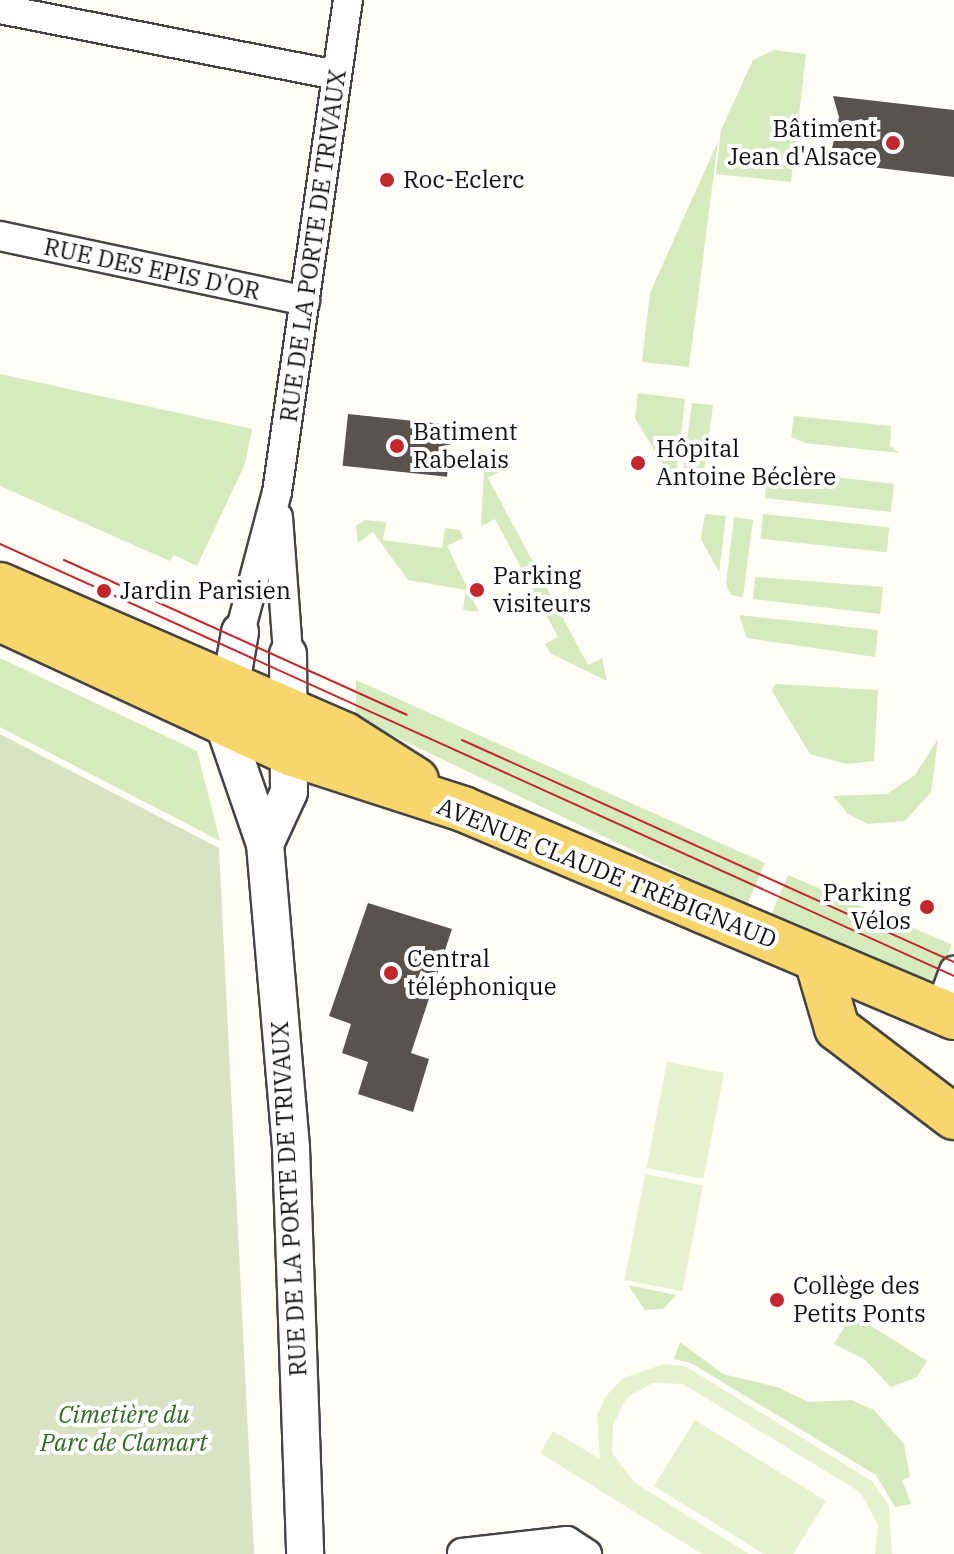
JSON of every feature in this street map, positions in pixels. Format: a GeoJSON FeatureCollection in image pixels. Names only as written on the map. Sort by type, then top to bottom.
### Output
{"type":"FeatureCollection","features":[{"type":"Feature","properties":{"kind":"main road"},"geometry":{"type":"LineString","coordinates":[[0,585],[225,705]]}},
{"type":"Feature","properties":{"kind":"main road"},"geometry":{"type":"LineString","coordinates":[[0,619],[290,733]]}},
{"type":"Feature","properties":{"kind":"main road","name":"AVENUE CLAUDE TRÉBIGNAUD"},"geometry":{"type":"LineString","coordinates":[[290,733],[345,735],[463,809],[946,1015]]}},
{"type":"Feature","properties":{"kind":"main road"},"geometry":{"type":"LineString","coordinates":[[817,960],[830,1018],[954,1117]]}},
{"type":"Feature","properties":{"kind":"street","name":"RUE DE LA PORTE DE TRIVAUX"},"geometry":{"type":"LineString","coordinates":[[305,1554],[291,1148],[265,844],[225,705],[240,632],[277,492],[348,0]]}},
{"type":"Feature","properties":{"kind":"street"},"geometry":{"type":"LineString","coordinates":[[0,9],[336,75]]}},
{"type":"Feature","properties":{"kind":"street","name":"RUE DES EPIS D'OR"},"geometry":{"type":"LineString","coordinates":[[0,236],[305,301]]}},
{"type":"Feature","properties":{"kind":"street","name":"RUE DE LA PORTE DE TRIVAUX"},"geometry":{"type":"LineString","coordinates":[[265,844],[285,810],[290,733],[277,492]]}},
{"type":"Feature","properties":{"kind":"street"},"geometry":{"type":"LineString","coordinates":[[946,1015],[954,971]]}},
{"type":"Feature","properties":{"kind":"street"},"geometry":{"type":"LineString","coordinates":[[462,1553],[567,1541],[587,1554]]}},
{"type":"Feature","properties":{"kind":"green space"},"geometry":{"type":"Polygon","coordinates":[[[774,50],[806,54],[791,182],[716,174],[721,130],[753,60],[774,50]]]}},
{"type":"Feature","properties":{"kind":"green space"},"geometry":{"type":"Polygon","coordinates":[[[718,141],[689,367],[642,362],[650,293],[718,141]]]}},
{"type":"Feature","properties":{"kind":"green space"},"geometry":{"type":"Polygon","coordinates":[[[0,374],[252,429],[245,464],[197,566],[174,555],[170,561],[0,486],[0,374]]]}},
{"type":"Feature","properties":{"kind":"green space"},"geometry":{"type":"Polygon","coordinates":[[[638,393],[685,399],[675,485],[635,418],[638,393]]]}},
{"type":"Feature","properties":{"kind":"green space"},"geometry":{"type":"Polygon","coordinates":[[[692,403],[713,405],[702,485],[696,489],[681,488],[692,403]]]}},
{"type":"Feature","properties":{"kind":"green space"},"geometry":{"type":"Polygon","coordinates":[[[794,416],[891,426],[890,446],[899,453],[805,443],[791,437],[794,416]]]}},
{"type":"Feature","properties":{"kind":"green space"},"geometry":{"type":"Polygon","coordinates":[[[495,464],[504,469],[488,478],[588,665],[602,658],[607,681],[550,653],[545,644],[558,637],[495,519],[481,526],[484,472],[495,464]]]}},
{"type":"Feature","properties":{"kind":"green space"},"geometry":{"type":"Polygon","coordinates":[[[802,473],[894,484],[891,512],[765,498],[767,475],[802,473]]]}},
{"type":"Feature","properties":{"kind":"green space"},"geometry":{"type":"Polygon","coordinates":[[[705,514],[726,516],[719,572],[701,539],[705,514]]]}},
{"type":"Feature","properties":{"kind":"green space"},"geometry":{"type":"Polygon","coordinates":[[[763,514],[889,527],[887,552],[760,539],[763,514]]]}},
{"type":"Feature","properties":{"kind":"green space"},"geometry":{"type":"Polygon","coordinates":[[[734,517],[753,520],[743,597],[731,595],[726,585],[734,517]]]}},
{"type":"Feature","properties":{"kind":"green space"},"geometry":{"type":"Polygon","coordinates":[[[365,520],[386,522],[383,540],[442,548],[445,528],[460,530],[463,538],[447,546],[479,612],[463,610],[466,590],[408,580],[373,532],[358,543],[356,526],[365,520]]]}},
{"type":"Feature","properties":{"kind":"green space"},"geometry":{"type":"Polygon","coordinates":[[[755,577],[883,587],[880,614],[753,599],[755,577]]]}},
{"type":"Feature","properties":{"kind":"green space"},"geometry":{"type":"Polygon","coordinates":[[[739,615],[878,630],[875,657],[747,638],[739,615]]]}},
{"type":"Feature","properties":{"kind":"green space"},"geometry":{"type":"Polygon","coordinates":[[[0,658],[197,751],[220,841],[0,727],[0,658]]]}},
{"type":"Feature","properties":{"kind":"green space"},"geometry":{"type":"Polygon","coordinates":[[[356,680],[765,863],[747,905],[356,718],[356,680]]]}},
{"type":"Feature","properties":{"kind":"green space"},"geometry":{"type":"Polygon","coordinates":[[[775,684],[878,690],[874,761],[846,764],[810,754],[772,691],[775,684]]]}},
{"type":"Feature","properties":{"kind":"green space","name":"Cimetière du Parc de Clamart"},"geometry":{"type":"Polygon","coordinates":[[[0,734],[219,848],[254,1554],[0,1554],[0,734]]]}},
{"type":"Feature","properties":{"kind":"green space"},"geometry":{"type":"Polygon","coordinates":[[[938,739],[931,792],[905,821],[868,824],[848,814],[833,796],[887,794],[915,775],[938,739]]]}},
{"type":"Feature","properties":{"kind":"green space"},"geometry":{"type":"Polygon","coordinates":[[[788,875],[952,945],[934,986],[770,916],[788,875]]]}},
{"type":"Feature","properties":{"kind":"green space"},"geometry":{"type":"Polygon","coordinates":[[[667,1062],[724,1073],[703,1179],[646,1168],[667,1062]]]}},
{"type":"Feature","properties":{"kind":"green space"},"geometry":{"type":"Polygon","coordinates":[[[645,1174],[703,1185],[682,1291],[624,1280],[645,1174]]]}},
{"type":"Feature","properties":{"kind":"green space"},"geometry":{"type":"Polygon","coordinates":[[[628,1285],[676,1295],[663,1309],[645,1310],[628,1285]]]}},
{"type":"Feature","properties":{"kind":"green space"},"geometry":{"type":"Polygon","coordinates":[[[852,1314],[927,1361],[917,1377],[891,1387],[864,1359],[834,1344],[852,1314]]]}},
{"type":"Feature","properties":{"kind":"green space"},"geometry":{"type":"Polygon","coordinates":[[[680,1342],[723,1374],[777,1387],[808,1402],[851,1400],[874,1410],[904,1444],[910,1477],[902,1480],[911,1504],[895,1507],[876,1475],[691,1363],[674,1359],[680,1342]]]}},
{"type":"Feature","properties":{"kind":"green space"},"geometry":{"type":"Polygon","coordinates":[[[664,1364],[685,1366],[872,1481],[889,1506],[892,1554],[875,1554],[878,1525],[860,1492],[683,1384],[653,1383],[627,1397],[613,1425],[612,1453],[635,1483],[749,1554],[702,1554],[540,1453],[553,1431],[600,1459],[597,1415],[606,1396],[623,1378],[664,1364]]]}},
{"type":"Feature","properties":{"kind":"green space"},"geometry":{"type":"Polygon","coordinates":[[[695,1420],[826,1501],[793,1554],[764,1554],[654,1486],[695,1420]]]}},
{"type":"Feature","properties":{"kind":"building","name":"Bâtiment Jean d'Alsace"},"geometry":{"type":"Polygon","coordinates":[[[833,96],[954,110],[954,177],[829,162],[839,117],[833,96]]]}},
{"type":"Feature","properties":{"kind":"building","name":"Batiment Rabelais"},"geometry":{"type":"Polygon","coordinates":[[[348,414],[452,425],[447,477],[343,466],[348,414]]]}},
{"type":"Feature","properties":{"kind":"building","name":"Central téléphonique"},"geometry":{"type":"Polygon","coordinates":[[[368,903],[452,929],[411,1053],[429,1059],[413,1112],[358,1094],[368,1062],[342,1053],[351,1024],[329,1016],[368,903]]]}},
{"type":"Feature","properties":{"kind":"tram line"},"geometry":{"type":"LineString","coordinates":[[0,544],[954,976]]}},
{"type":"Feature","properties":{"kind":"tram line"},"geometry":{"type":"LineString","coordinates":[[64,560],[407,715]]}},
{"type":"Feature","properties":{"kind":"tram line"},"geometry":{"type":"LineString","coordinates":[[462,740],[954,962]]}},
{"type":"Feature","properties":{"kind":"place","name":"Bâtiment Jean d'Alsace"},"geometry":{"type":"Point","coordinates":[893,143]}},
{"type":"Feature","properties":{"kind":"place","name":"Roc-Eclerc"},"geometry":{"type":"Point","coordinates":[387,180]}},
{"type":"Feature","properties":{"kind":"place","name":"Batiment Rabelais"},"geometry":{"type":"Point","coordinates":[397,446]}},
{"type":"Feature","properties":{"kind":"place","name":"Hôpital Antoine Béclère"},"geometry":{"type":"Point","coordinates":[638,463]}},
{"type":"Feature","properties":{"kind":"place","name":"Parking visiteurs"},"geometry":{"type":"Point","coordinates":[477,590]}},
{"type":"Feature","properties":{"kind":"place","name":"Jardin Parisien"},"geometry":{"type":"Point","coordinates":[104,591]}},
{"type":"Feature","properties":{"kind":"place","name":"Parking Vélos"},"geometry":{"type":"Point","coordinates":[927,907]}},
{"type":"Feature","properties":{"kind":"place","name":"Central téléphonique"},"geometry":{"type":"Point","coordinates":[391,973]}},
{"type":"Feature","properties":{"kind":"place","name":"Collège des Petits Ponts"},"geometry":{"type":"Point","coordinates":[777,1300]}}]}
